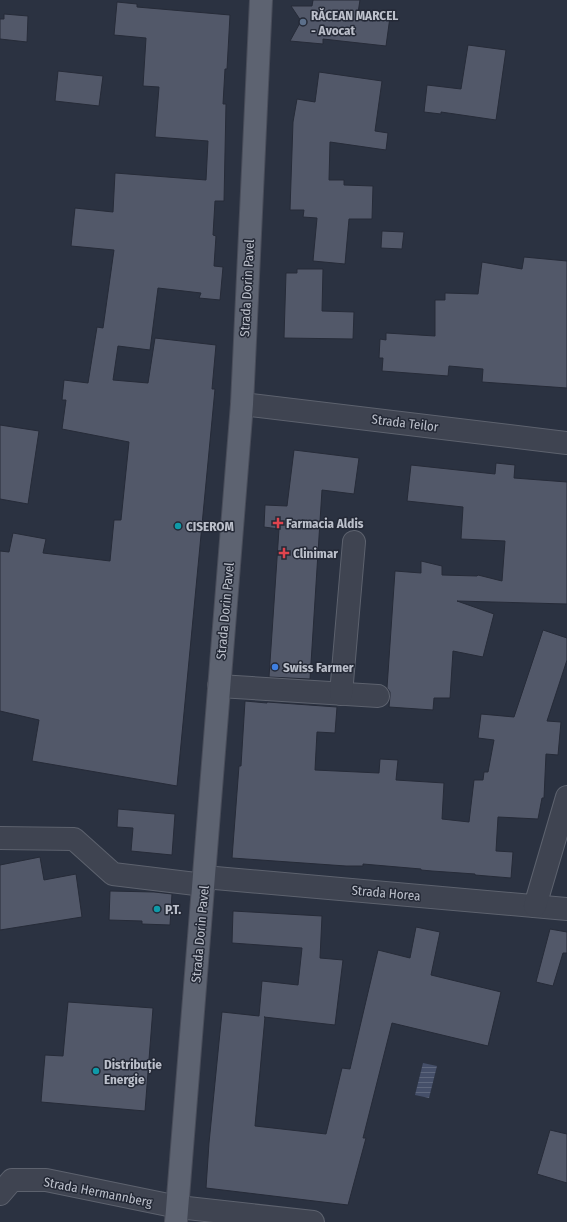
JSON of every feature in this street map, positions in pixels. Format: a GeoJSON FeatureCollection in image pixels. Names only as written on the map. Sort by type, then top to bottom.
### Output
{"type":"FeatureCollection","features":[{"type":"Feature","properties":{"kind":"main road","name":"Strada Dorin Pavel"},"geometry":{"type":"LineString","coordinates":[[177,1215],[242,404],[257,0]]}},
{"type":"Feature","properties":{"kind":"street","name":"Strada Teilor"},"geometry":{"type":"LineString","coordinates":[[242,404],[567,443]]}},
{"type":"Feature","properties":{"kind":"street"},"geometry":{"type":"LineString","coordinates":[[341,694],[354,542]]}},
{"type":"Feature","properties":{"kind":"street"},"geometry":{"type":"LineString","coordinates":[[220,686],[378,696]]}},
{"type":"Feature","properties":{"kind":"street"},"geometry":{"type":"LineString","coordinates":[[534,906],[567,797]]}},
{"type":"Feature","properties":{"kind":"street","name":"Strada Horea"},"geometry":{"type":"LineString","coordinates":[[0,838],[74,839],[113,874],[567,909]]}},
{"type":"Feature","properties":{"kind":"street","name":"Strada Hermannberg"},"geometry":{"type":"LineString","coordinates":[[4,1184],[46,1180],[177,1215],[313,1222]]}},
{"type":"Feature","properties":{"kind":"water"},"geometry":{"type":"Polygon","coordinates":[[[423,1063],[437,1066],[429,1098],[415,1095],[423,1063]]]}},
{"type":"Feature","properties":{"kind":"building"},"geometry":{"type":"Polygon","coordinates":[[[313,0],[360,0],[358,13],[390,17],[386,46],[323,39],[323,44],[290,41],[301,21],[291,6],[312,6],[313,0]]]}},
{"type":"Feature","properties":{"kind":"building"},"geometry":{"type":"Polygon","coordinates":[[[117,2],[137,4],[137,7],[230,15],[227,69],[225,69],[223,104],[226,104],[224,201],[215,201],[213,235],[216,236],[214,266],[223,267],[220,300],[199,298],[201,293],[158,288],[150,350],[118,346],[113,380],[148,383],[155,338],[216,345],[212,389],[215,389],[177,786],[32,761],[39,720],[0,711],[0,551],[9,552],[13,533],[46,539],[43,553],[110,561],[114,520],[121,520],[129,442],[62,429],[66,400],[62,400],[64,380],[88,383],[97,327],[103,328],[114,250],[71,246],[75,208],[113,212],[115,173],[206,180],[208,141],[155,137],[159,87],[143,86],[146,38],[114,35],[117,2]]]}},
{"type":"Feature","properties":{"kind":"building"},"geometry":{"type":"Polygon","coordinates":[[[4,14],[28,16],[27,42],[0,39],[0,19],[4,19],[4,14]]]}},
{"type":"Feature","properties":{"kind":"building"},"geometry":{"type":"Polygon","coordinates":[[[468,45],[506,50],[496,120],[441,112],[441,114],[424,112],[427,85],[461,89],[468,45]]]}},
{"type":"Feature","properties":{"kind":"building"},"geometry":{"type":"Polygon","coordinates":[[[58,71],[103,76],[99,106],[55,101],[58,71]]]}},
{"type":"Feature","properties":{"kind":"building"},"geometry":{"type":"Polygon","coordinates":[[[319,72],[382,81],[375,131],[388,133],[386,150],[330,142],[329,180],[344,180],[344,185],[373,186],[372,219],[349,219],[345,264],[313,261],[317,218],[303,217],[304,210],[290,210],[293,122],[297,99],[315,102],[319,72]]]}},
{"type":"Feature","properties":{"kind":"building"},"geometry":{"type":"Polygon","coordinates":[[[382,231],[404,232],[402,249],[381,248],[382,231]]]}},
{"type":"Feature","properties":{"kind":"building"},"geometry":{"type":"Polygon","coordinates":[[[524,257],[567,261],[567,388],[482,382],[483,369],[449,366],[448,376],[382,371],[383,358],[379,358],[380,339],[386,340],[386,333],[435,336],[435,300],[445,300],[445,293],[478,294],[482,262],[522,269],[524,257]]]}},
{"type":"Feature","properties":{"kind":"building"},"geometry":{"type":"Polygon","coordinates":[[[297,269],[323,269],[322,311],[354,312],[353,339],[284,338],[286,273],[297,273],[297,269]]]}},
{"type":"Feature","properties":{"kind":"building"},"geometry":{"type":"Polygon","coordinates":[[[0,425],[39,431],[28,504],[0,499],[0,425]]]}},
{"type":"Feature","properties":{"kind":"building"},"geometry":{"type":"Polygon","coordinates":[[[294,450],[359,458],[354,494],[322,490],[310,679],[269,677],[279,529],[264,527],[265,505],[287,506],[294,450]]]}},
{"type":"Feature","properties":{"kind":"building"},"geometry":{"type":"Polygon","coordinates":[[[496,463],[515,465],[514,478],[567,482],[567,604],[457,601],[494,614],[483,657],[453,651],[450,698],[434,698],[433,710],[389,707],[390,692],[387,688],[395,571],[421,573],[421,561],[442,566],[442,575],[478,575],[502,581],[505,541],[461,539],[463,507],[407,501],[411,465],[495,474],[496,463]]]}},
{"type":"Feature","properties":{"kind":"building"},"geometry":{"type":"Polygon","coordinates":[[[543,630],[567,638],[567,660],[547,721],[561,722],[558,755],[546,754],[544,798],[542,798],[538,819],[498,817],[496,851],[513,852],[511,878],[363,864],[363,866],[346,866],[232,858],[239,766],[241,766],[245,701],[337,707],[335,733],[317,732],[315,770],[379,773],[380,759],[398,760],[396,780],[444,783],[442,819],[469,822],[474,780],[483,780],[484,772],[488,772],[494,740],[478,738],[481,714],[514,717],[543,630]]]}},
{"type":"Feature","properties":{"kind":"building"},"geometry":{"type":"Polygon","coordinates":[[[118,809],[175,814],[172,855],[131,851],[133,828],[117,827],[118,809]]]}},
{"type":"Feature","properties":{"kind":"building"},"geometry":{"type":"Polygon","coordinates":[[[40,857],[44,880],[76,874],[82,917],[0,930],[0,865],[40,857]]]}},
{"type":"Feature","properties":{"kind":"building"},"geometry":{"type":"Polygon","coordinates":[[[110,891],[172,894],[170,925],[142,924],[142,921],[109,920],[110,891]]]}},
{"type":"Feature","properties":{"kind":"building"},"geometry":{"type":"Polygon","coordinates":[[[233,911],[322,916],[320,958],[343,960],[335,1025],[265,1017],[255,1126],[326,1134],[342,1068],[350,1069],[378,950],[410,958],[416,927],[440,932],[431,975],[501,992],[488,1046],[392,1023],[363,1138],[366,1138],[348,1205],[206,1188],[222,1012],[259,1016],[262,981],[298,985],[302,948],[232,943],[233,911]]]}},
{"type":"Feature","properties":{"kind":"building"},"geometry":{"type":"Polygon","coordinates":[[[550,929],[567,932],[567,953],[563,953],[553,986],[536,982],[550,929]]]}},
{"type":"Feature","properties":{"kind":"building","name":"Distribuție Energie"},"geometry":{"type":"Polygon","coordinates":[[[68,1002],[153,1008],[145,1111],[41,1102],[45,1055],[63,1056],[68,1002]]]}},
{"type":"Feature","properties":{"kind":"building"},"geometry":{"type":"Polygon","coordinates":[[[550,1130],[567,1134],[567,1183],[537,1174],[550,1130]]]}},
{"type":"Feature","properties":{"kind":"place","name":"RĂCEAN MARCEL - Avocat"},"geometry":{"type":"Point","coordinates":[303,22]}},
{"type":"Feature","properties":{"kind":"place","name":"Farmacia Aldis"},"geometry":{"type":"Point","coordinates":[278,523]}},
{"type":"Feature","properties":{"kind":"place","name":"CISEROM"},"geometry":{"type":"Point","coordinates":[178,526]}},
{"type":"Feature","properties":{"kind":"place","name":"Clinimar"},"geometry":{"type":"Point","coordinates":[284,553]}},
{"type":"Feature","properties":{"kind":"place","name":"Swiss Farmer"},"geometry":{"type":"Point","coordinates":[275,667]}},
{"type":"Feature","properties":{"kind":"place","name":"P.T."},"geometry":{"type":"Point","coordinates":[157,909]}},
{"type":"Feature","properties":{"kind":"place","name":"Distribuție Energie"},"geometry":{"type":"Point","coordinates":[96,1071]}}]}
